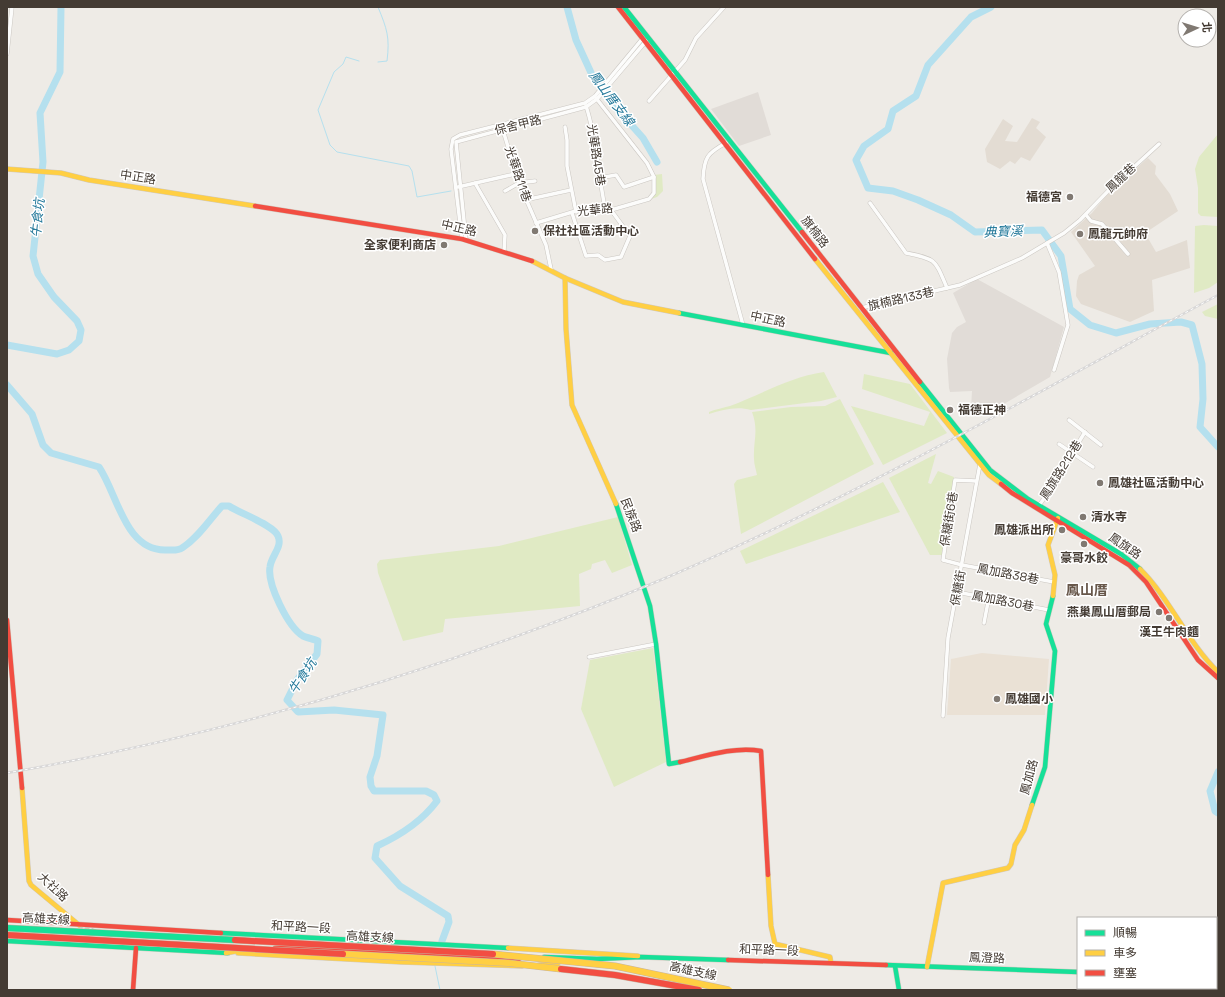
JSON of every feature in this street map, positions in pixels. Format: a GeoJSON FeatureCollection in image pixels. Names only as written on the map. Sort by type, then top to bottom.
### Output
{"type":"FeatureCollection","features":[{"type":"Feature","properties":{"kind":"main road","name":"旗楠路"},"geometry":{"type":"LineString","coordinates":[[618,7],[674,73],[859,310]]}},
{"type":"Feature","properties":{"kind":"main road","name":"旗楠路"},"geometry":{"type":"LineString","coordinates":[[624,7],[645,39]]}},
{"type":"Feature","properties":{"kind":"main road","name":"旗楠路"},"geometry":{"type":"LineString","coordinates":[[674,73],[726,144],[995,480]]}},
{"type":"Feature","properties":{"kind":"main road","name":"中正路"},"geometry":{"type":"LineString","coordinates":[[7,169],[46,172],[226,203],[464,240],[504,251],[551,269],[565,278],[623,302],[811,339],[892,351]]}},
{"type":"Feature","properties":{"kind":"main road","name":"民族路"},"geometry":{"type":"LineString","coordinates":[[565,278],[566,329],[572,405],[620,514],[650,606],[656,644],[669,764],[730,751],[746,749],[761,752],[771,926],[775,944],[821,953],[830,957],[831,963]]}},
{"type":"Feature","properties":{"kind":"main road","name":"旗楠路"},"geometry":{"type":"LineString","coordinates":[[981,463],[990,470]]}},
{"type":"Feature","properties":{"kind":"main road","name":"鳳旗路"},"geometry":{"type":"LineString","coordinates":[[990,470],[1038,506]]}},
{"type":"Feature","properties":{"kind":"main road","name":"鳳旗路"},"geometry":{"type":"LineString","coordinates":[[995,480],[1121,554],[1142,571],[1167,603],[1198,653],[1218,672]]}},
{"type":"Feature","properties":{"kind":"main road","name":"鳳旗路"},"geometry":{"type":"LineString","coordinates":[[1058,518],[1119,558],[1140,574],[1198,660],[1218,678]]}},
{"type":"Feature","properties":{"kind":"main road","name":"鳳加路"},"geometry":{"type":"LineString","coordinates":[[927,967],[943,883],[1008,868],[1011,864],[1015,845],[1024,830],[1038,792],[1045,767],[1048,718],[1055,651],[1046,624],[1054,594],[1055,567],[1048,545],[1058,518]]}},
{"type":"Feature","properties":{"kind":"main road","name":"大社路"},"geometry":{"type":"LineString","coordinates":[[7,620],[19,739],[29,881],[31,885],[79,925]]}},
{"type":"Feature","properties":{"kind":"main road","name":"和平路一段"},"geometry":{"type":"LineString","coordinates":[[7,920],[438,945],[598,952],[629,954],[641,957]]}},
{"type":"Feature","properties":{"kind":"main road","name":"高雄支線"},"geometry":{"type":"LineString","coordinates":[[7,928],[477,953],[615,966],[729,990]]}},
{"type":"Feature","properties":{"kind":"main road","name":"高雄支線"},"geometry":{"type":"LineString","coordinates":[[7,936],[508,963],[615,975],[699,990]]}},
{"type":"Feature","properties":{"kind":"main road","name":"和平路一段"},"geometry":{"type":"LineString","coordinates":[[7,941],[511,967],[597,959],[641,957],[895,966]]}},
{"type":"Feature","properties":{"kind":"main road","name":"和平路一段"},"geometry":{"type":"LineString","coordinates":[[226,953],[291,947],[513,960],[549,957],[597,959]]}},
{"type":"Feature","properties":{"kind":"main road"},"geometry":{"type":"LineString","coordinates":[[134,990],[136,948]]}},
{"type":"Feature","properties":{"kind":"main road","name":"鳳澄路"},"geometry":{"type":"LineString","coordinates":[[895,966],[1077,972]]}},
{"type":"Feature","properties":{"kind":"main road"},"geometry":{"type":"LineString","coordinates":[[895,966],[898,990]]}},
{"type":"Feature","properties":{"kind":"street"},"geometry":{"type":"LineString","coordinates":[[7,54],[12,7]]}},
{"type":"Feature","properties":{"kind":"street"},"geometry":{"type":"LineString","coordinates":[[649,101],[685,60],[699,34],[724,7]]}},
{"type":"Feature","properties":{"kind":"street","name":"保舍甲路"},"geometry":{"type":"LineString","coordinates":[[464,240],[458,187],[456,142],[585,105],[596,97],[645,39]]}},
{"type":"Feature","properties":{"kind":"street"},"geometry":{"type":"LineString","coordinates":[[596,97],[643,158],[654,177],[624,187],[616,175],[599,178]]}},
{"type":"Feature","properties":{"kind":"street","name":"保舍甲路"},"geometry":{"type":"LineString","coordinates":[[458,187],[451,149],[454,139],[499,125],[585,105]]}},
{"type":"Feature","properties":{"kind":"street","name":"光華路45巷"},"geometry":{"type":"LineString","coordinates":[[585,105],[594,135],[599,178],[605,208]]}},
{"type":"Feature","properties":{"kind":"street"},"geometry":{"type":"LineString","coordinates":[[499,125],[503,128]]}},
{"type":"Feature","properties":{"kind":"street"},"geometry":{"type":"LineString","coordinates":[[565,127],[567,140],[566,166],[574,212],[586,256],[598,255],[605,260],[621,257],[629,235],[611,210]]}},
{"type":"Feature","properties":{"kind":"street","name":"光華路11巷"},"geometry":{"type":"LineString","coordinates":[[503,128],[518,183],[546,245],[551,269]]}},
{"type":"Feature","properties":{"kind":"street"},"geometry":{"type":"LineString","coordinates":[[726,144],[708,155],[704,167],[703,179],[743,325]]}},
{"type":"Feature","properties":{"kind":"street","name":"鳳龍巷"},"geometry":{"type":"LineString","coordinates":[[1047,243],[1064,233],[1086,215],[1111,188],[1159,144]]}},
{"type":"Feature","properties":{"kind":"street"},"geometry":{"type":"LineString","coordinates":[[458,187],[515,174]]}},
{"type":"Feature","properties":{"kind":"street","name":"光華路"},"geometry":{"type":"LineString","coordinates":[[536,223],[574,212],[605,208],[611,210],[649,199],[654,193],[654,177]]}},
{"type":"Feature","properties":{"kind":"street"},"geometry":{"type":"LineString","coordinates":[[505,191],[518,183],[536,181]]}},
{"type":"Feature","properties":{"kind":"street"},"geometry":{"type":"LineString","coordinates":[[475,183],[505,235],[504,251]]}},
{"type":"Feature","properties":{"kind":"street"},"geometry":{"type":"LineString","coordinates":[[525,200],[571,190]]}},
{"type":"Feature","properties":{"kind":"street","name":"旗楠路133巷"},"geometry":{"type":"LineString","coordinates":[[870,203],[906,253],[929,258],[936,263],[947,288]]}},
{"type":"Feature","properties":{"kind":"street"},"geometry":{"type":"LineString","coordinates":[[1086,215],[1091,221],[1102,224],[1128,254]]}},
{"type":"Feature","properties":{"kind":"street"},"geometry":{"type":"LineString","coordinates":[[1047,243],[1059,272],[1068,325],[1054,370]]}},
{"type":"Feature","properties":{"kind":"street","name":"旗楠路133巷"},"geometry":{"type":"LineString","coordinates":[[859,310],[960,285],[1022,258],[1047,243]]}},
{"type":"Feature","properties":{"kind":"street"},"geometry":{"type":"LineString","coordinates":[[1069,420],[1101,445]]}},
{"type":"Feature","properties":{"kind":"street","name":"鳳旗路212巷"},"geometry":{"type":"LineString","coordinates":[[1038,506],[1045,496],[1047,489],[1061,471],[1085,432]]}},
{"type":"Feature","properties":{"kind":"street"},"geometry":{"type":"LineString","coordinates":[[1059,444],[1093,467]]}},
{"type":"Feature","properties":{"kind":"street","name":"保糖街"},"geometry":{"type":"LineString","coordinates":[[943,716],[947,645],[958,592],[976,481],[981,463]]}},
{"type":"Feature","properties":{"kind":"street","name":"保糖街6巷"},"geometry":{"type":"LineString","coordinates":[[962,565],[944,561],[943,557],[953,495],[956,479],[976,481]]}},
{"type":"Feature","properties":{"kind":"street","name":"鳳加路38巷"},"geometry":{"type":"LineString","coordinates":[[962,565],[1054,582]]}},
{"type":"Feature","properties":{"kind":"street","name":"鳳加路30巷"},"geometry":{"type":"LineString","coordinates":[[958,592],[1049,610]]}},
{"type":"Feature","properties":{"kind":"street"},"geometry":{"type":"LineString","coordinates":[[984,623],[989,597]]}},
{"type":"Feature","properties":{"kind":"street"},"geometry":{"type":"LineString","coordinates":[[589,657],[656,644]]}},
{"type":"Feature","properties":{"kind":"shaded area"},"geometry":{"type":"Polygon","coordinates":[[[758,92],[771,135],[739,146],[711,109],[758,92]]]}},
{"type":"Feature","properties":{"kind":"shaded area"},"geometry":{"type":"Polygon","coordinates":[[[1032,118],[1040,122],[1036,128],[1046,137],[1030,161],[1021,157],[1015,164],[1010,161],[1000,169],[987,162],[985,149],[1003,119],[1013,126],[1005,141],[1017,142],[1032,118]]]}},
{"type":"Feature","properties":{"kind":"shaded area"},"geometry":{"type":"Polygon","coordinates":[[[1148,158],[1156,166],[1155,174],[1170,194],[1178,211],[1145,233],[1156,252],[1187,240],[1190,268],[1152,280],[1154,311],[1130,322],[1081,304],[1076,296],[1079,275],[1095,266],[1071,232],[1092,213],[1106,196],[1148,158]]]}},
{"type":"Feature","properties":{"kind":"shaded area"},"geometry":{"type":"Polygon","coordinates":[[[977,279],[1064,327],[1050,377],[990,412],[971,408],[972,391],[950,392],[949,388],[947,359],[952,333],[957,327],[966,322],[953,293],[977,279]]]}},
{"type":"Feature","properties":{"kind":"shaded area","name":"鳳雄國小"},"geometry":{"type":"Polygon","coordinates":[[[982,653],[1049,659],[1045,715],[947,715],[951,659],[982,653]]]}},
{"type":"Feature","properties":{"kind":"green space"},"geometry":{"type":"Polygon","coordinates":[[[1218,134],[1218,217],[1201,216],[1198,213],[1198,188],[1195,169],[1199,157],[1218,134]]]}},
{"type":"Feature","properties":{"kind":"green space"},"geometry":{"type":"Polygon","coordinates":[[[662,174],[663,191],[657,197],[651,199],[654,194],[654,175],[662,174]]]}},
{"type":"Feature","properties":{"kind":"green space"},"geometry":{"type":"Polygon","coordinates":[[[1195,226],[1218,226],[1218,282],[1209,288],[1194,293],[1195,226]]]}},
{"type":"Feature","properties":{"kind":"green space"},"geometry":{"type":"Polygon","coordinates":[[[1218,304],[1218,319],[1205,316],[1202,312],[1218,304]]]}},
{"type":"Feature","properties":{"kind":"green space"},"geometry":{"type":"Polygon","coordinates":[[[824,372],[837,397],[821,401],[751,410],[740,408],[730,409],[709,414],[709,412],[730,406],[788,382],[812,374],[824,372]]]}},
{"type":"Feature","properties":{"kind":"green space"},"geometry":{"type":"Polygon","coordinates":[[[864,374],[910,384],[947,433],[883,465],[851,406],[924,426],[930,412],[862,389],[864,374]]]}},
{"type":"Feature","properties":{"kind":"green space"},"geometry":{"type":"Polygon","coordinates":[[[840,399],[874,464],[741,534],[734,484],[737,480],[757,475],[754,459],[755,425],[752,412],[791,407],[825,406],[840,399]]]}},
{"type":"Feature","properties":{"kind":"green space"},"geometry":{"type":"Polygon","coordinates":[[[936,454],[928,483],[931,484],[938,471],[954,477],[942,555],[930,555],[889,478],[936,454]]]}},
{"type":"Feature","properties":{"kind":"green space"},"geometry":{"type":"Polygon","coordinates":[[[883,482],[900,512],[746,564],[740,551],[883,482]]]}},
{"type":"Feature","properties":{"kind":"green space"},"geometry":{"type":"Polygon","coordinates":[[[618,517],[632,565],[612,573],[605,560],[592,564],[591,569],[579,574],[580,606],[445,619],[443,632],[403,641],[378,573],[377,564],[380,560],[499,546],[618,517]]]}},
{"type":"Feature","properties":{"kind":"green space"},"geometry":{"type":"Polygon","coordinates":[[[653,648],[666,762],[614,787],[581,709],[590,660],[653,648]]]}},
{"type":"Feature","properties":{"kind":"waterway","name":"牛食坑"},"geometry":{"type":"LineString","coordinates":[[7,345],[57,354],[69,350],[79,341],[81,330],[77,321],[54,297],[38,274],[33,256],[43,162],[40,113],[60,72],[61,7]]}},
{"type":"Feature","properties":{"kind":"waterway"},"geometry":{"type":"LineString","coordinates":[[378,7],[386,27],[388,46],[387,61],[378,62]]}},
{"type":"Feature","properties":{"kind":"waterway","name":"鳳山厝支線"},"geometry":{"type":"LineString","coordinates":[[567,7],[576,40],[593,77],[618,110],[643,138],[657,162]]}},
{"type":"Feature","properties":{"kind":"waterway","name":"典寶溪"},"geometry":{"type":"LineString","coordinates":[[991,7],[971,17],[928,65],[916,96],[893,111],[888,129],[864,146],[856,160],[868,188],[893,191],[918,200],[951,215],[975,232],[1042,230],[1061,256],[1070,309],[1090,325],[1116,333],[1150,324],[1181,322],[1192,325],[1202,364],[1203,399],[1200,427],[1218,447]]}},
{"type":"Feature","properties":{"kind":"waterway"},"geometry":{"type":"LineString","coordinates":[[359,61],[346,57],[343,64],[334,72],[318,110],[330,145],[337,152],[409,166],[412,171],[417,197],[451,191]]}},
{"type":"Feature","properties":{"kind":"waterway","name":"牛食坑"},"geometry":{"type":"LineString","coordinates":[[7,385],[32,414],[43,445],[51,453],[99,467],[106,479],[124,520],[141,542],[153,548],[179,550],[188,544],[198,534],[222,506],[229,506],[264,524],[275,532],[278,536],[279,544],[270,567],[270,574],[275,594],[285,615],[297,631],[303,636],[318,641],[317,654],[297,680],[287,700],[298,712],[334,710],[383,715],[377,756],[370,777],[371,786],[374,791],[426,791],[434,795],[437,801],[410,827],[394,838],[377,846],[375,858],[400,886],[448,916],[449,922],[442,941]]}},
{"type":"Feature","properties":{"kind":"waterway","name":"典寶溪"},"geometry":{"type":"LineString","coordinates":[[1218,772],[1210,791],[1215,811],[1218,813]]}},
{"type":"Feature","properties":{"kind":"waterway","name":"牛食坑"},"geometry":{"type":"LineString","coordinates":[[435,966],[440,990]]}},
{"type":"Feature","properties":{"kind":"tunnel"},"geometry":{"type":"LineString","coordinates":[[79,925],[96,932]]}},
{"type":"Feature","properties":{"kind":"railway"},"geometry":{"type":"LineString","coordinates":[[7,773],[92,757],[260,717],[426,668],[507,640],[588,609],[668,577],[808,513],[1014,406],[1218,295]]}},
{"type":"Feature","properties":{"kind":"traffic: fast"},"geometry":{"type":"LineString","coordinates":[[624,7],[802,232]]}},
{"type":"Feature","properties":{"kind":"traffic: fast"},"geometry":{"type":"LineString","coordinates":[[679,313],[891,353]]}},
{"type":"Feature","properties":{"kind":"traffic: fast"},"geometry":{"type":"LineString","coordinates":[[920,382],[990,470],[1028,499],[1121,554],[1140,569]]}},
{"type":"Feature","properties":{"kind":"traffic: fast"},"geometry":{"type":"LineString","coordinates":[[616,504],[650,606],[656,644],[669,764],[680,762]]}},
{"type":"Feature","properties":{"kind":"traffic: fast"},"geometry":{"type":"LineString","coordinates":[[1032,805],[1045,767],[1055,651],[1046,624],[1053,596]]}},
{"type":"Feature","properties":{"kind":"traffic: fast"},"geometry":{"type":"LineString","coordinates":[[7,928],[235,940]]}},
{"type":"Feature","properties":{"kind":"traffic: fast"},"geometry":{"type":"LineString","coordinates":[[221,933],[508,948]]}},
{"type":"Feature","properties":{"kind":"traffic: fast"},"geometry":{"type":"LineString","coordinates":[[7,941],[228,953]]}},
{"type":"Feature","properties":{"kind":"traffic: fast"},"geometry":{"type":"LineString","coordinates":[[544,957],[597,959],[641,957],[728,960]]}},
{"type":"Feature","properties":{"kind":"traffic: fast"},"geometry":{"type":"LineString","coordinates":[[886,965],[1077,972]]}},
{"type":"Feature","properties":{"kind":"traffic: fast"},"geometry":{"type":"LineString","coordinates":[[895,966],[899,990]]}},
{"type":"Feature","properties":{"kind":"traffic: slow"},"geometry":{"type":"LineString","coordinates":[[7,169],[61,173],[89,180],[255,206]]}},
{"type":"Feature","properties":{"kind":"traffic: slow"},"geometry":{"type":"LineString","coordinates":[[815,259],[989,475],[1001,484]]}},
{"type":"Feature","properties":{"kind":"traffic: slow"},"geometry":{"type":"LineString","coordinates":[[532,261],[565,278],[623,302],[679,313]]}},
{"type":"Feature","properties":{"kind":"traffic: slow"},"geometry":{"type":"LineString","coordinates":[[565,278],[566,329],[572,405],[616,504]]}},
{"type":"Feature","properties":{"kind":"traffic: slow"},"geometry":{"type":"LineString","coordinates":[[1053,596],[1055,575],[1048,545],[1058,518]]}},
{"type":"Feature","properties":{"kind":"traffic: slow"},"geometry":{"type":"LineString","coordinates":[[1140,569],[1161,594],[1197,648],[1218,672]]}},
{"type":"Feature","properties":{"kind":"traffic: slow"},"geometry":{"type":"LineString","coordinates":[[22,788],[29,881],[31,885],[79,925]]}},
{"type":"Feature","properties":{"kind":"traffic: slow"},"geometry":{"type":"LineString","coordinates":[[927,967],[943,883],[1008,868],[1011,864],[1015,845],[1024,830],[1032,805]]}},
{"type":"Feature","properties":{"kind":"traffic: slow"},"geometry":{"type":"LineString","coordinates":[[768,875],[771,926],[775,944],[830,957],[831,963]]}},
{"type":"Feature","properties":{"kind":"traffic: slow"},"geometry":{"type":"LineString","coordinates":[[508,948],[638,956]]}},
{"type":"Feature","properties":{"kind":"traffic: slow"},"geometry":{"type":"LineString","coordinates":[[226,953],[243,950]]}},
{"type":"Feature","properties":{"kind":"traffic: slow"},"geometry":{"type":"LineString","coordinates":[[238,953],[401,962],[522,966]]}},
{"type":"Feature","properties":{"kind":"traffic: slow"},"geometry":{"type":"LineString","coordinates":[[343,954],[508,963],[561,969]]}},
{"type":"Feature","properties":{"kind":"traffic: slow"},"geometry":{"type":"LineString","coordinates":[[493,954],[615,966],[729,990]]}},
{"type":"Feature","properties":{"kind":"traffic: slow"},"geometry":{"type":"LineString","coordinates":[[539,965],[558,963]]}},
{"type":"Feature","properties":{"kind":"traffic: jam"},"geometry":{"type":"LineString","coordinates":[[618,7],[815,259]]}},
{"type":"Feature","properties":{"kind":"traffic: jam"},"geometry":{"type":"LineString","coordinates":[[255,206],[462,239],[532,261]]}},
{"type":"Feature","properties":{"kind":"traffic: jam"},"geometry":{"type":"LineString","coordinates":[[802,232],[920,382]]}},
{"type":"Feature","properties":{"kind":"traffic: jam"},"geometry":{"type":"LineString","coordinates":[[1001,484],[1012,493],[1129,565],[1146,582],[1198,660],[1218,678]]}},
{"type":"Feature","properties":{"kind":"traffic: jam"},"geometry":{"type":"LineString","coordinates":[[7,620],[22,788]]}},
{"type":"Feature","properties":{"kind":"traffic: jam"},"geometry":{"type":"LineString","coordinates":[[680,762],[731,751],[761,751],[768,875]]}},
{"type":"Feature","properties":{"kind":"traffic: jam"},"geometry":{"type":"LineString","coordinates":[[7,920],[221,933]]}},
{"type":"Feature","properties":{"kind":"traffic: jam"},"geometry":{"type":"LineString","coordinates":[[7,935],[343,954]]}},
{"type":"Feature","properties":{"kind":"traffic: jam"},"geometry":{"type":"LineString","coordinates":[[235,940],[493,954]]}},
{"type":"Feature","properties":{"kind":"traffic: jam"},"geometry":{"type":"LineString","coordinates":[[275,948],[291,947],[519,959]]}},
{"type":"Feature","properties":{"kind":"traffic: jam"},"geometry":{"type":"LineString","coordinates":[[133,990],[136,948]]}},
{"type":"Feature","properties":{"kind":"traffic: jam"},"geometry":{"type":"LineString","coordinates":[[728,960],[886,965]]}},
{"type":"Feature","properties":{"kind":"traffic: jam"},"geometry":{"type":"LineString","coordinates":[[561,969],[615,975],[699,990]]}},
{"type":"Feature","properties":{"kind":"place","name":"福德宮"},"geometry":{"type":"Point","coordinates":[1070,197]}},
{"type":"Feature","properties":{"kind":"place","name":"保社社區活動中心"},"geometry":{"type":"Point","coordinates":[535,231]}},
{"type":"Feature","properties":{"kind":"place","name":"鳳龍元帥府"},"geometry":{"type":"Point","coordinates":[1080,234]}},
{"type":"Feature","properties":{"kind":"place","name":"全家便利商店"},"geometry":{"type":"Point","coordinates":[444,245]}},
{"type":"Feature","properties":{"kind":"place","name":"福德正神"},"geometry":{"type":"Point","coordinates":[950,410]}},
{"type":"Feature","properties":{"kind":"place","name":"鳳雄社區活動中心"},"geometry":{"type":"Point","coordinates":[1100,483]}},
{"type":"Feature","properties":{"kind":"place","name":"清水寺"},"geometry":{"type":"Point","coordinates":[1083,517]}},
{"type":"Feature","properties":{"kind":"place","name":"鳳雄派出所"},"geometry":{"type":"Point","coordinates":[1062,530]}},
{"type":"Feature","properties":{"kind":"place","name":"豪哥水餃"},"geometry":{"type":"Point","coordinates":[1084,544]}},
{"type":"Feature","properties":{"kind":"place","name":"燕巢鳳山厝郵局"},"geometry":{"type":"Point","coordinates":[1159,612]}},
{"type":"Feature","properties":{"kind":"place","name":"漢王牛肉麵"},"geometry":{"type":"Point","coordinates":[1169,618]}},
{"type":"Feature","properties":{"kind":"place","name":"鳳雄國小"},"geometry":{"type":"Point","coordinates":[997,699]}},
{"type":"Feature","properties":{"kind":"district","name":"鳳山厝"},"geometry":{"type":"Point","coordinates":[1087,590]}}]}
